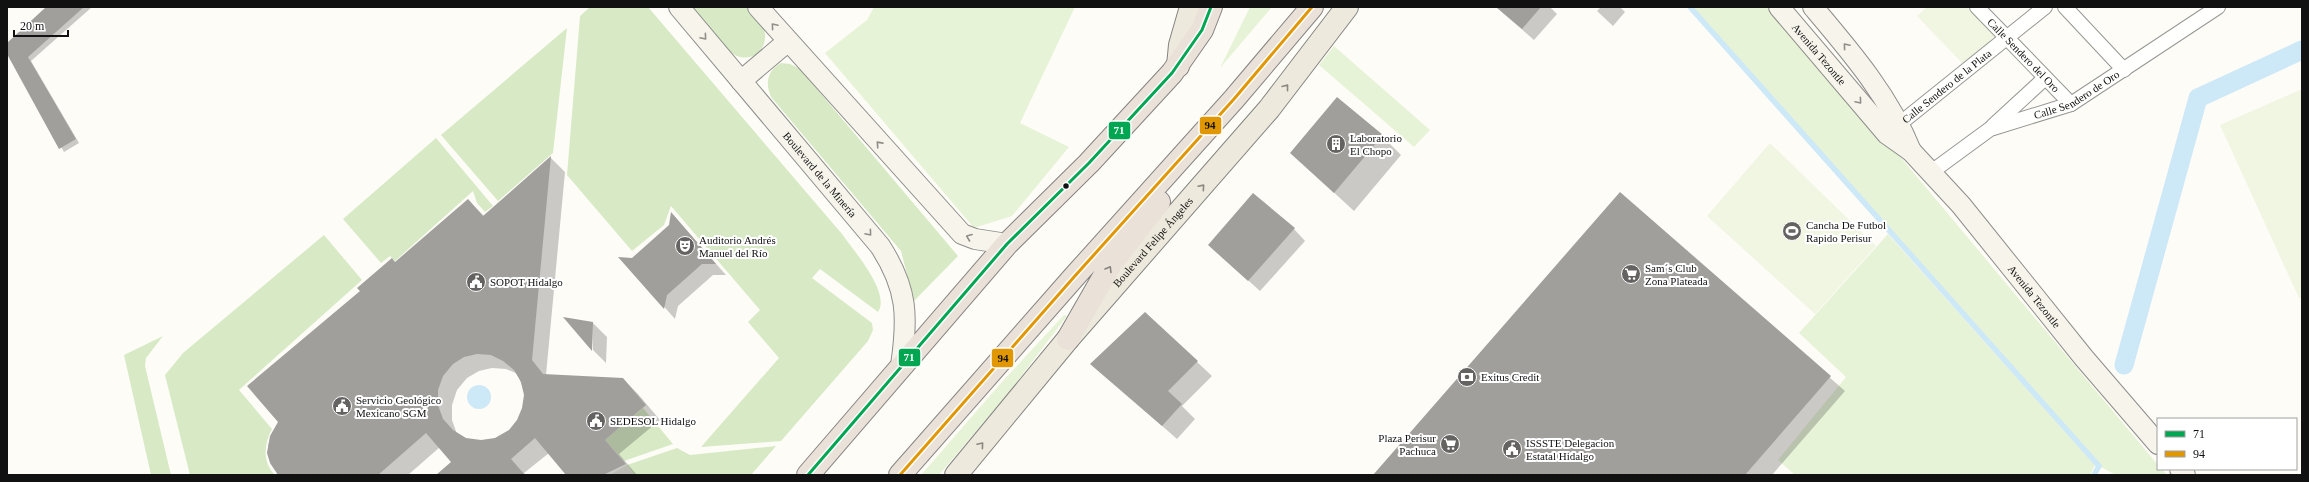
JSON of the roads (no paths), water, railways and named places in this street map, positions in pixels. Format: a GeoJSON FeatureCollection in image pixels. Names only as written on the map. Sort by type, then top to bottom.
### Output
{"type":"FeatureCollection","features":[{"type":"Feature","properties":{"kind":"highway"},"geometry":{"type":"LineString","coordinates":[[808,475],[1007,244],[1089,163],[1178,66],[1202,30],[1211,7]]}},
{"type":"Feature","properties":{"kind":"highway"},"geometry":{"type":"LineString","coordinates":[[900,475],[1068,283],[1188,151],[1312,7]]}},
{"type":"Feature","properties":{"kind":"highway"},"geometry":{"type":"LineString","coordinates":[[1068,339],[1111,264],[1158,204],[1188,151]]}},
{"type":"Feature","properties":{"kind":"main road"},"geometry":{"type":"LineString","coordinates":[[1178,66],[1180,45],[1191,7]]}},
{"type":"Feature","properties":{"kind":"main road","name":"Boulevard Felipe Ángeles"},"geometry":{"type":"LineString","coordinates":[[956,475],[1068,339],[1240,144],[1347,7]]}},
{"type":"Feature","properties":{"kind":"street","name":"Boulevard de la Minería"},"geometry":{"type":"LineString","coordinates":[[679,7],[880,246],[893,266],[900,283],[906,314],[902,366]]}},
{"type":"Feature","properties":{"kind":"street"},"geometry":{"type":"LineString","coordinates":[[758,7],[787,42],[962,234],[975,239],[1007,244]]}},
{"type":"Feature","properties":{"kind":"street","name":"Avenida Tezontle"},"geometry":{"type":"LineString","coordinates":[[1779,7],[1894,129],[1911,151],[1961,205],[2084,358],[2157,443]]}},
{"type":"Feature","properties":{"kind":"street","name":"Avenida Tezontle"},"geometry":{"type":"LineString","coordinates":[[1813,7],[1860,62],[1894,129]]}},
{"type":"Feature","properties":{"kind":"street","name":"Calle Sendero del Oro"},"geometry":{"type":"LineString","coordinates":[[1977,7],[2071,104]]}},
{"type":"Feature","properties":{"kind":"street","name":"Calle Sendero de la Plata"},"geometry":{"type":"LineString","coordinates":[[1894,129],[2007,39],[2044,7]]}},
{"type":"Feature","properties":{"kind":"street"},"geometry":{"type":"LineString","coordinates":[[2065,7],[2124,70]]}},
{"type":"Feature","properties":{"kind":"street","name":"Calle Sendero de Oro"},"geometry":{"type":"LineString","coordinates":[[1930,172],[1990,129],[2071,104],[2218,7]]}},
{"type":"Feature","properties":{"kind":"street"},"geometry":{"type":"LineString","coordinates":[[741,81],[787,42]]}},
{"type":"Feature","properties":{"kind":"street"},"geometry":{"type":"LineString","coordinates":[[1990,129],[2045,78]]}},
{"type":"Feature","properties":{"kind":"water"},"geometry":{"type":"Polygon","coordinates":[[[479,385],[487,389],[491,397],[487,405],[479,409],[471,405],[467,397],[471,389],[479,385]]]}},
{"type":"Feature","properties":{"kind":"waterway"},"geometry":{"type":"LineString","coordinates":[[1690,7],[2099,466],[2094,475]]}},
{"type":"Feature","properties":{"kind":"waterway"},"geometry":{"type":"LineString","coordinates":[[2124,365],[2198,98],[2302,50]]}},
{"type":"Feature","properties":{"kind":"place","name":"Laboratorio El Chopo"},"geometry":{"type":"Point","coordinates":[1336,144]}},
{"type":"Feature","properties":{"kind":"place","name":"Cancha De Futbol Rapido Perisur"},"geometry":{"type":"Point","coordinates":[1792,231]}},
{"type":"Feature","properties":{"kind":"place","name":"Auditorio Andrés Manuel del Río"},"geometry":{"type":"Point","coordinates":[685,246]}},
{"type":"Feature","properties":{"kind":"place","name":"Sam´s Club Zona Plateada"},"geometry":{"type":"Point","coordinates":[1631,274]}},
{"type":"Feature","properties":{"kind":"place","name":"SOPOT Hidalgo"},"geometry":{"type":"Point","coordinates":[476,282]}},
{"type":"Feature","properties":{"kind":"place","name":"Exitus Credit"},"geometry":{"type":"Point","coordinates":[1467,377]}},
{"type":"Feature","properties":{"kind":"place","name":"Servicio Geológico Mexicano SGM"},"geometry":{"type":"Point","coordinates":[342,406]}},
{"type":"Feature","properties":{"kind":"place","name":"SEDESOL Hidalgo"},"geometry":{"type":"Point","coordinates":[596,421]}},
{"type":"Feature","properties":{"kind":"place","name":"Plaza Perisur Pachuca"},"geometry":{"type":"Point","coordinates":[1450,444]}},
{"type":"Feature","properties":{"kind":"place","name":"ISSSTE Delegacion Estatal Hidalgo"},"geometry":{"type":"Point","coordinates":[1512,449]}}]}
